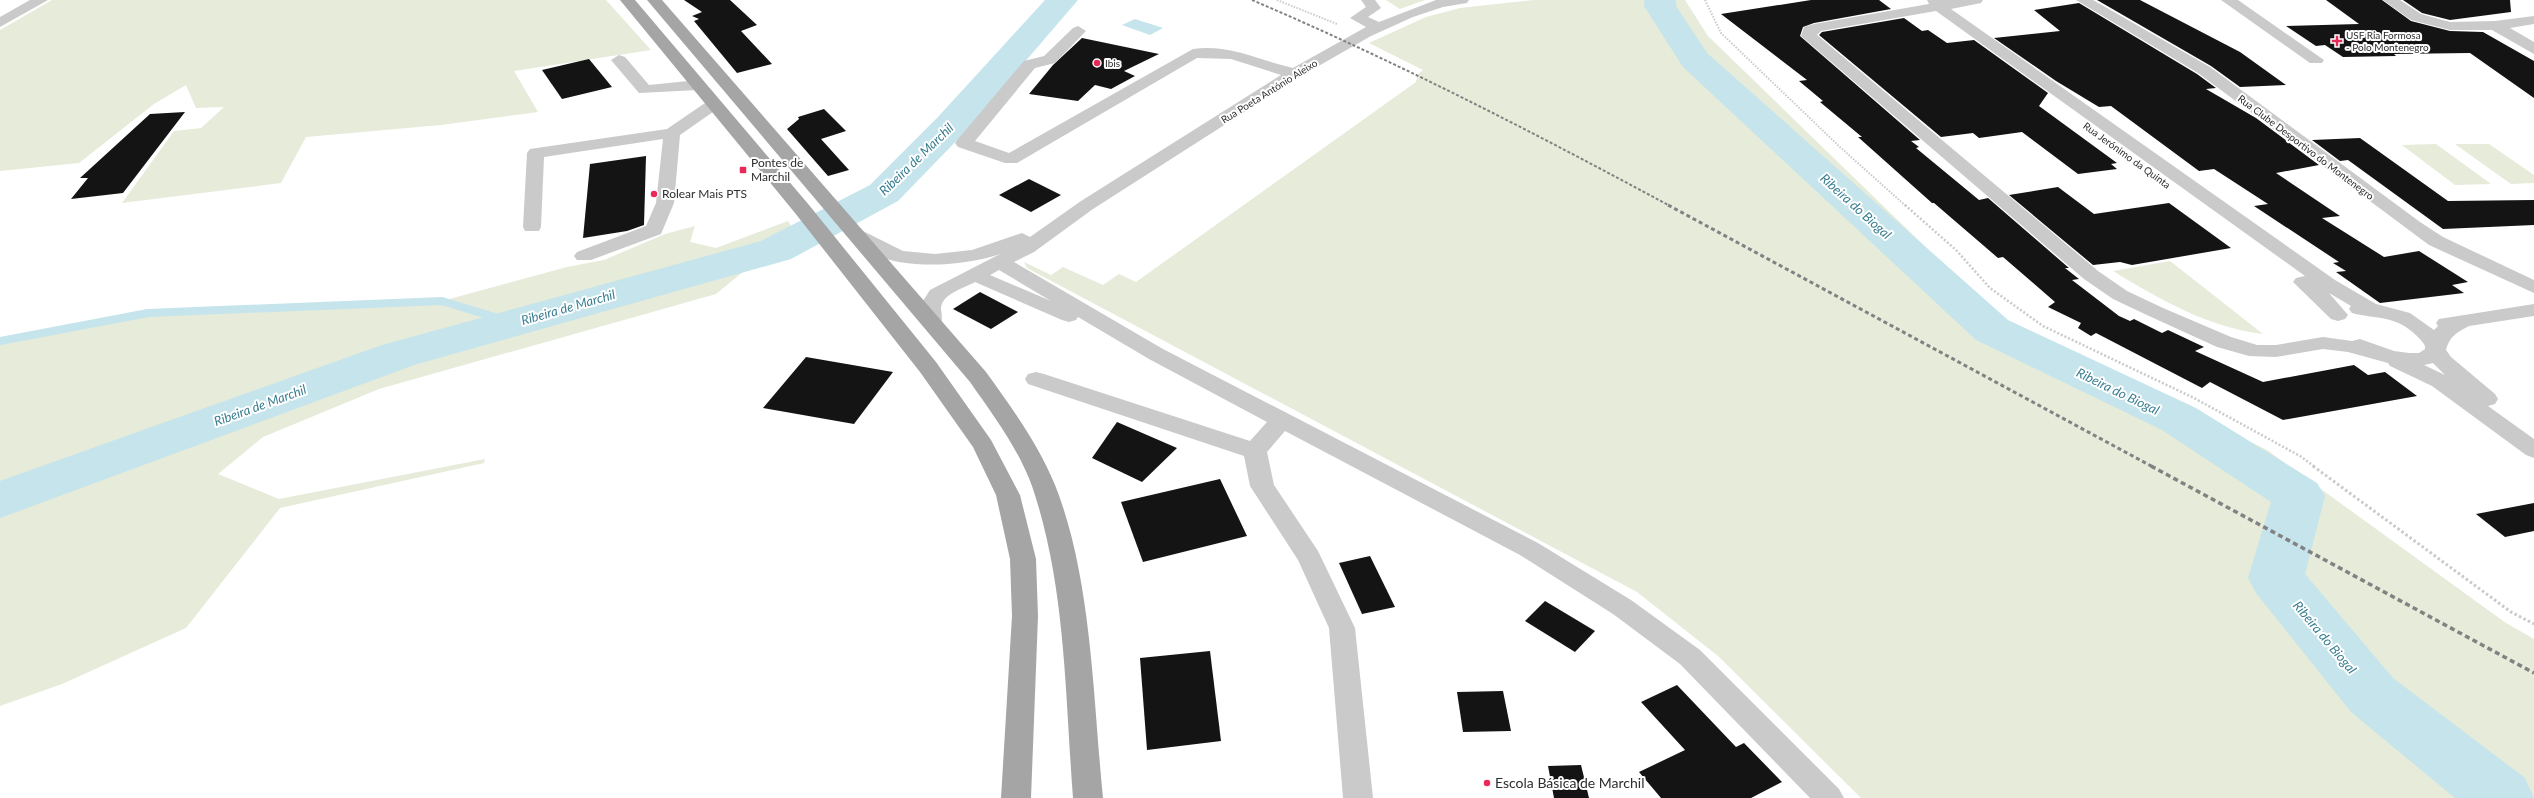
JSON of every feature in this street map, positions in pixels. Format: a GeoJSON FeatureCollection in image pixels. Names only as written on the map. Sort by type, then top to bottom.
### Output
{"type":"FeatureCollection","features":[{"type":"Feature","properties":{"kind":"main road"},"geometry":{"type":"LineString","coordinates":[[627,0],[802,209],[928,367],[983,445],[1008,495],[1023,559],[1025,616],[1016,798]]}},
{"type":"Feature","properties":{"kind":"main road"},"geometry":{"type":"LineString","coordinates":[[654,0],[828,200],[978,377],[1015,429],[1043,485],[1060,542],[1070,599],[1088,798]]}},
{"type":"Feature","properties":{"kind":"street"},"geometry":{"type":"LineString","coordinates":[[0,23],[41,0]]}},
{"type":"Feature","properties":{"kind":"street"},"geometry":{"type":"LineString","coordinates":[[1368,0],[1374,8],[1357,18],[1372,30]]}},
{"type":"Feature","properties":{"kind":"street","name":"Rua Poeta António Aleixo"},"geometry":{"type":"LineString","coordinates":[[932,323],[931,304],[937,294],[1001,263],[1027,248],[1087,205],[1295,73],[1372,30],[1408,14],[1441,3],[1462,0]]}},
{"type":"Feature","properties":{"kind":"street"},"geometry":{"type":"LineString","coordinates":[[1976,0],[1923,3],[1819,27],[1809,30],[1808,36],[2091,275],[2120,295],[2224,342],[2256,351],[2276,351],[2302,345],[2342,345],[2380,353]]}},
{"type":"Feature","properties":{"kind":"street","name":"Rua Clube Desportivo do Montenegro"},"geometry":{"type":"LineString","coordinates":[[2083,0],[2204,70],[2413,226],[2436,241],[2534,287]]}},
{"type":"Feature","properties":{"kind":"street"},"geometry":{"type":"LineString","coordinates":[[2228,0],[2316,60]]}},
{"type":"Feature","properties":{"kind":"street"},"geometry":{"type":"LineString","coordinates":[[2390,0],[2416,17],[2450,26],[2495,25],[2534,20]]}},
{"type":"Feature","properties":{"kind":"street","name":"Rua Jerónimo da Quinta"},"geometry":{"type":"LineString","coordinates":[[1923,3],[2328,284],[2374,310],[2403,318],[2421,328],[2432,337],[2443,362],[2462,379],[2534,432]]}},
{"type":"Feature","properties":{"kind":"street","name":"Rua Jerónimo da Quinta"},"geometry":{"type":"LineString","coordinates":[[1923,3],[2307,284],[2322,297],[2338,319],[2342,332],[2354,342],[2440,381],[2534,450]]}},
{"type":"Feature","properties":{"kind":"street"},"geometry":{"type":"LineString","coordinates":[[2495,25],[2534,49]]}},
{"type":"Feature","properties":{"kind":"street"},"geometry":{"type":"LineString","coordinates":[[1078,30],[1049,60],[1030,64],[964,143],[1011,159],[1193,54],[1210,50],[1228,52],[1281,71],[1295,73]]}},
{"type":"Feature","properties":{"kind":"street"},"geometry":{"type":"LineString","coordinates":[[619,60],[646,90],[698,85]]}},
{"type":"Feature","properties":{"kind":"street"},"geometry":{"type":"LineString","coordinates":[[532,227],[536,153],[672,133],[714,104]]}},
{"type":"Feature","properties":{"kind":"street"},"geometry":{"type":"LineString","coordinates":[[584,256],[654,230],[665,203],[672,133]]}},
{"type":"Feature","properties":{"kind":"street","name":"Rua Poeta António Aleixo"},"geometry":{"type":"LineString","coordinates":[[857,234],[884,251],[905,257],[951,259],[1012,244],[1087,205]]}},
{"type":"Feature","properties":{"kind":"street"},"geometry":{"type":"LineString","coordinates":[[1001,263],[1156,354],[1529,549],[1622,607],[1690,657],[1829,798]]}},
{"type":"Feature","properties":{"kind":"street"},"geometry":{"type":"LineString","coordinates":[[974,276],[1156,354]]}},
{"type":"Feature","properties":{"kind":"street","name":"Rua Jerónimo da Quinta"},"geometry":{"type":"LineString","coordinates":[[2338,319],[2348,310],[2374,310]]}},
{"type":"Feature","properties":{"kind":"street"},"geometry":{"type":"LineString","coordinates":[[2403,318],[2443,323],[2461,322],[2534,310]]}},
{"type":"Feature","properties":{"kind":"street"},"geometry":{"type":"LineString","coordinates":[[2302,345],[2328,332],[2338,319]]}},
{"type":"Feature","properties":{"kind":"street"},"geometry":{"type":"LineString","coordinates":[[2436,349],[2441,334],[2447,328],[2461,322]]}},
{"type":"Feature","properties":{"kind":"street","name":"Rua Jerónimo da Quinta"},"geometry":{"type":"LineString","coordinates":[[2380,353],[2416,360],[2429,357],[2436,349]]}},
{"type":"Feature","properties":{"kind":"street"},"geometry":{"type":"LineString","coordinates":[[1036,379],[1254,452]]}},
{"type":"Feature","properties":{"kind":"street"},"geometry":{"type":"LineString","coordinates":[[1254,452],[1282,419]]}},
{"type":"Feature","properties":{"kind":"street"},"geometry":{"type":"LineString","coordinates":[[1254,452],[1262,486],[1309,557],[1342,628],[1358,798]]}},
{"type":"Feature","properties":{"kind":"path"},"geometry":{"type":"LineString","coordinates":[[1277,0],[1311,15],[1372,30]]}},
{"type":"Feature","properties":{"kind":"path"},"geometry":{"type":"LineString","coordinates":[[1705,0],[1721,33],[1841,148],[1956,250],[1990,288],[2043,326],[2194,398],[2300,456],[2511,612],[2534,624]]}},
{"type":"Feature","properties":{"kind":"green space"},"geometry":{"type":"Polygon","coordinates":[[[52,0],[606,0],[651,50],[514,71],[538,112],[441,125],[306,137],[281,183],[122,203],[174,131],[201,128],[224,107],[196,108],[186,85],[154,104],[79,163],[0,171],[0,30],[52,0]]]}},
{"type":"Feature","properties":{"kind":"green space"},"geometry":{"type":"Polygon","coordinates":[[[1386,0],[1425,0],[1400,9],[1386,0]]]}},
{"type":"Feature","properties":{"kind":"green space"},"geometry":{"type":"Polygon","coordinates":[[[1534,0],[1685,0],[1708,36],[2005,324],[2267,450],[2506,623],[2534,639],[2534,798],[1861,798],[1718,656],[1637,592],[1027,268],[1024,262],[1051,275],[1063,267],[1103,285],[1119,274],[1136,282],[1416,82],[1418,74],[1423,70],[1369,43],[1426,17],[1460,8],[1534,0]]]}},
{"type":"Feature","properties":{"kind":"green space"},"geometry":{"type":"Polygon","coordinates":[[[2436,144],[2491,184],[2455,185],[2402,145],[2436,144]]]}},
{"type":"Feature","properties":{"kind":"green space"},"geometry":{"type":"Polygon","coordinates":[[[2455,144],[2489,144],[2534,175],[2534,183],[2511,184],[2455,144]]]}},
{"type":"Feature","properties":{"kind":"green space"},"geometry":{"type":"Polygon","coordinates":[[[788,221],[804,246],[749,267],[716,294],[379,389],[263,437],[218,474],[279,499],[485,459],[484,463],[280,508],[186,628],[62,684],[0,706],[0,341],[148,313],[442,301],[567,267],[604,260],[665,234],[695,226],[690,242],[716,248],[788,221]]]}},
{"type":"Feature","properties":{"kind":"green space"},"geometry":{"type":"Polygon","coordinates":[[[2170,261],[2263,334],[2223,326],[2204,319],[2166,302],[2113,271],[2170,261]]]}},
{"type":"Feature","properties":{"kind":"water"},"geometry":{"type":"Polygon","coordinates":[[[1135,19],[1163,28],[1150,35],[1122,25],[1135,19]]]}},
{"type":"Feature","properties":{"kind":"building"},"geometry":{"type":"Polygon","coordinates":[[[684,0],[730,0],[757,25],[741,31],[772,64],[737,73],[694,21],[699,19],[692,16],[702,12],[684,0]]]}},
{"type":"Feature","properties":{"kind":"building"},"geometry":{"type":"Polygon","coordinates":[[[1811,0],[1879,0],[1891,9],[1814,23],[1803,27],[1800,36],[1920,140],[1911,141],[1919,147],[1916,148],[1979,200],[1988,198],[2069,268],[2065,268],[2079,279],[2072,280],[2119,316],[2130,321],[2134,319],[2162,333],[2168,330],[2204,347],[2195,351],[2263,382],[2354,365],[2368,375],[2385,372],[2417,396],[2283,420],[2210,382],[2202,388],[2096,333],[2091,336],[2078,328],[2081,323],[2048,307],[2055,302],[2003,257],[1998,258],[1934,203],[1932,203],[1858,137],[1862,137],[1820,102],[1823,101],[1799,81],[1807,80],[1721,14],[1811,0]]]}},
{"type":"Feature","properties":{"kind":"building"},"geometry":{"type":"Polygon","coordinates":[[[2097,0],[2140,0],[2240,52],[2286,85],[2240,87],[2211,66],[2097,0]]]}},
{"type":"Feature","properties":{"kind":"building"},"geometry":{"type":"Polygon","coordinates":[[[2326,0],[2382,0],[2411,21],[2450,31],[2483,32],[2534,61],[2534,98],[2470,53],[2394,54],[2396,56],[2343,57],[2325,45],[2316,46],[2286,26],[2359,24],[2326,0]]]}},
{"type":"Feature","properties":{"kind":"building"},"geometry":{"type":"Polygon","coordinates":[[[2403,0],[2510,0],[2511,12],[2450,20],[2422,13],[2403,0]]]}},
{"type":"Feature","properties":{"kind":"building"},"geometry":{"type":"Polygon","coordinates":[[[2079,3],[2197,74],[2216,88],[2206,89],[2256,118],[2319,165],[2276,173],[2340,216],[2322,218],[2384,257],[2419,251],[2468,282],[2452,285],[2464,293],[2380,303],[2336,272],[2346,271],[2333,263],[2339,262],[2254,206],[2268,204],[2214,169],[2199,171],[2111,106],[2099,107],[2056,81],[1994,38],[2060,31],[2034,10],[2079,3]]]}},
{"type":"Feature","properties":{"kind":"building"},"geometry":{"type":"Polygon","coordinates":[[[1904,18],[1922,31],[1928,30],[1947,43],[1974,40],[2048,93],[2039,106],[2117,163],[2111,164],[2117,169],[2078,174],[2022,132],[1979,138],[1973,133],[1941,137],[1819,35],[1822,32],[1904,18]]]}},
{"type":"Feature","properties":{"kind":"building","name":"Ibis"},"geometry":{"type":"Polygon","coordinates":[[[1082,38],[1159,54],[1124,71],[1135,76],[1111,89],[1095,85],[1078,101],[1029,94],[1053,65],[1082,38]]]}},
{"type":"Feature","properties":{"kind":"building"},"geometry":{"type":"Polygon","coordinates":[[[589,59],[612,87],[562,99],[542,70],[589,59]]]}},
{"type":"Feature","properties":{"kind":"building"},"geometry":{"type":"Polygon","coordinates":[[[824,109],[846,131],[821,139],[849,170],[828,176],[787,129],[799,119],[798,117],[824,109]]]}},
{"type":"Feature","properties":{"kind":"building"},"geometry":{"type":"Polygon","coordinates":[[[185,112],[123,193],[71,199],[88,178],[80,178],[150,114],[185,112]]]}},
{"type":"Feature","properties":{"kind":"building"},"geometry":{"type":"Polygon","coordinates":[[[2360,138],[2448,201],[2534,200],[2534,225],[2443,229],[2348,160],[2340,161],[2312,140],[2360,138]]]}},
{"type":"Feature","properties":{"kind":"building"},"geometry":{"type":"Polygon","coordinates":[[[646,156],[644,225],[627,231],[583,238],[590,164],[646,156]]]}},
{"type":"Feature","properties":{"kind":"building"},"geometry":{"type":"Polygon","coordinates":[[[1029,179],[1061,195],[1031,212],[999,195],[1029,179]]]}},
{"type":"Feature","properties":{"kind":"building"},"geometry":{"type":"Polygon","coordinates":[[[2058,187],[2094,214],[2169,203],[2231,248],[2132,265],[2120,262],[2093,265],[2009,195],[2058,187]]]}},
{"type":"Feature","properties":{"kind":"building"},"geometry":{"type":"Polygon","coordinates":[[[980,292],[1018,312],[991,329],[953,309],[980,292]]]}},
{"type":"Feature","properties":{"kind":"building"},"geometry":{"type":"Polygon","coordinates":[[[806,357],[893,372],[854,424],[763,408],[806,357]]]}},
{"type":"Feature","properties":{"kind":"building"},"geometry":{"type":"Polygon","coordinates":[[[1117,422],[1177,448],[1142,482],[1092,458],[1117,422]]]}},
{"type":"Feature","properties":{"kind":"building"},"geometry":{"type":"Polygon","coordinates":[[[1220,479],[1247,536],[1143,562],[1121,502],[1220,479]]]}},
{"type":"Feature","properties":{"kind":"building"},"geometry":{"type":"Polygon","coordinates":[[[2534,503],[2534,531],[2505,537],[2476,514],[2534,503]]]}},
{"type":"Feature","properties":{"kind":"building"},"geometry":{"type":"Polygon","coordinates":[[[1370,556],[1395,607],[1362,614],[1339,563],[1370,556]]]}},
{"type":"Feature","properties":{"kind":"building"},"geometry":{"type":"Polygon","coordinates":[[[1545,601],[1595,631],[1575,652],[1525,621],[1545,601]]]}},
{"type":"Feature","properties":{"kind":"building"},"geometry":{"type":"Polygon","coordinates":[[[1210,651],[1221,741],[1147,750],[1140,658],[1210,651]]]}},
{"type":"Feature","properties":{"kind":"building"},"geometry":{"type":"Polygon","coordinates":[[[1677,685],[1736,747],[1744,743],[1782,782],[1751,798],[1661,798],[1639,772],[1685,750],[1641,702],[1677,685]]]}},
{"type":"Feature","properties":{"kind":"building"},"geometry":{"type":"Polygon","coordinates":[[[1503,691],[1511,731],[1463,732],[1457,692],[1503,691]]]}},
{"type":"Feature","properties":{"kind":"building"},"geometry":{"type":"Polygon","coordinates":[[[1581,765],[1589,798],[1554,798],[1548,766],[1581,765]]]}},
{"type":"Feature","properties":{"kind":"waterway","name":"Ribeira de Marchil"},"geometry":{"type":"LineString","coordinates":[[0,500],[398,355],[776,250],[884,193],[950,126],[1062,0]]}},
{"type":"Feature","properties":{"kind":"waterway","name":"Ribeira do Biogal"},"geometry":{"type":"LineString","coordinates":[[1660,0],[1660,6],[1695,60],[1914,257],[1992,330],[2179,419],[2299,496],[2276,578],[2372,695],[2502,798]]}},
{"type":"Feature","properties":{"kind":"waterway"},"geometry":{"type":"LineString","coordinates":[[0,341],[148,313],[442,301],[514,323]]}},
{"type":"Feature","properties":{"kind":"railway"},"geometry":{"type":"LineString","coordinates":[[1252,0],[1411,72],[1567,151],[1670,206]]}},
{"type":"Feature","properties":{"kind":"railway"},"geometry":{"type":"LineString","coordinates":[[1668,205],[2153,467]]}},
{"type":"Feature","properties":{"kind":"railway"},"geometry":{"type":"LineString","coordinates":[[2151,466],[2534,673]]}},
{"type":"Feature","properties":{"kind":"place","name":"USF Ria Formosa - Polo Montenegro"},"geometry":{"type":"Point","coordinates":[2337,41]}},
{"type":"Feature","properties":{"kind":"place","name":"Ibis"},"geometry":{"type":"Point","coordinates":[1097,63]}},
{"type":"Feature","properties":{"kind":"place","name":"Pontes de Marchil"},"geometry":{"type":"Point","coordinates":[743,170]}},
{"type":"Feature","properties":{"kind":"place","name":"Rolear Mais PTS"},"geometry":{"type":"Point","coordinates":[654,194]}},
{"type":"Feature","properties":{"kind":"place","name":"Escola Básica de Marchil"},"geometry":{"type":"Point","coordinates":[1487,783]}}]}
